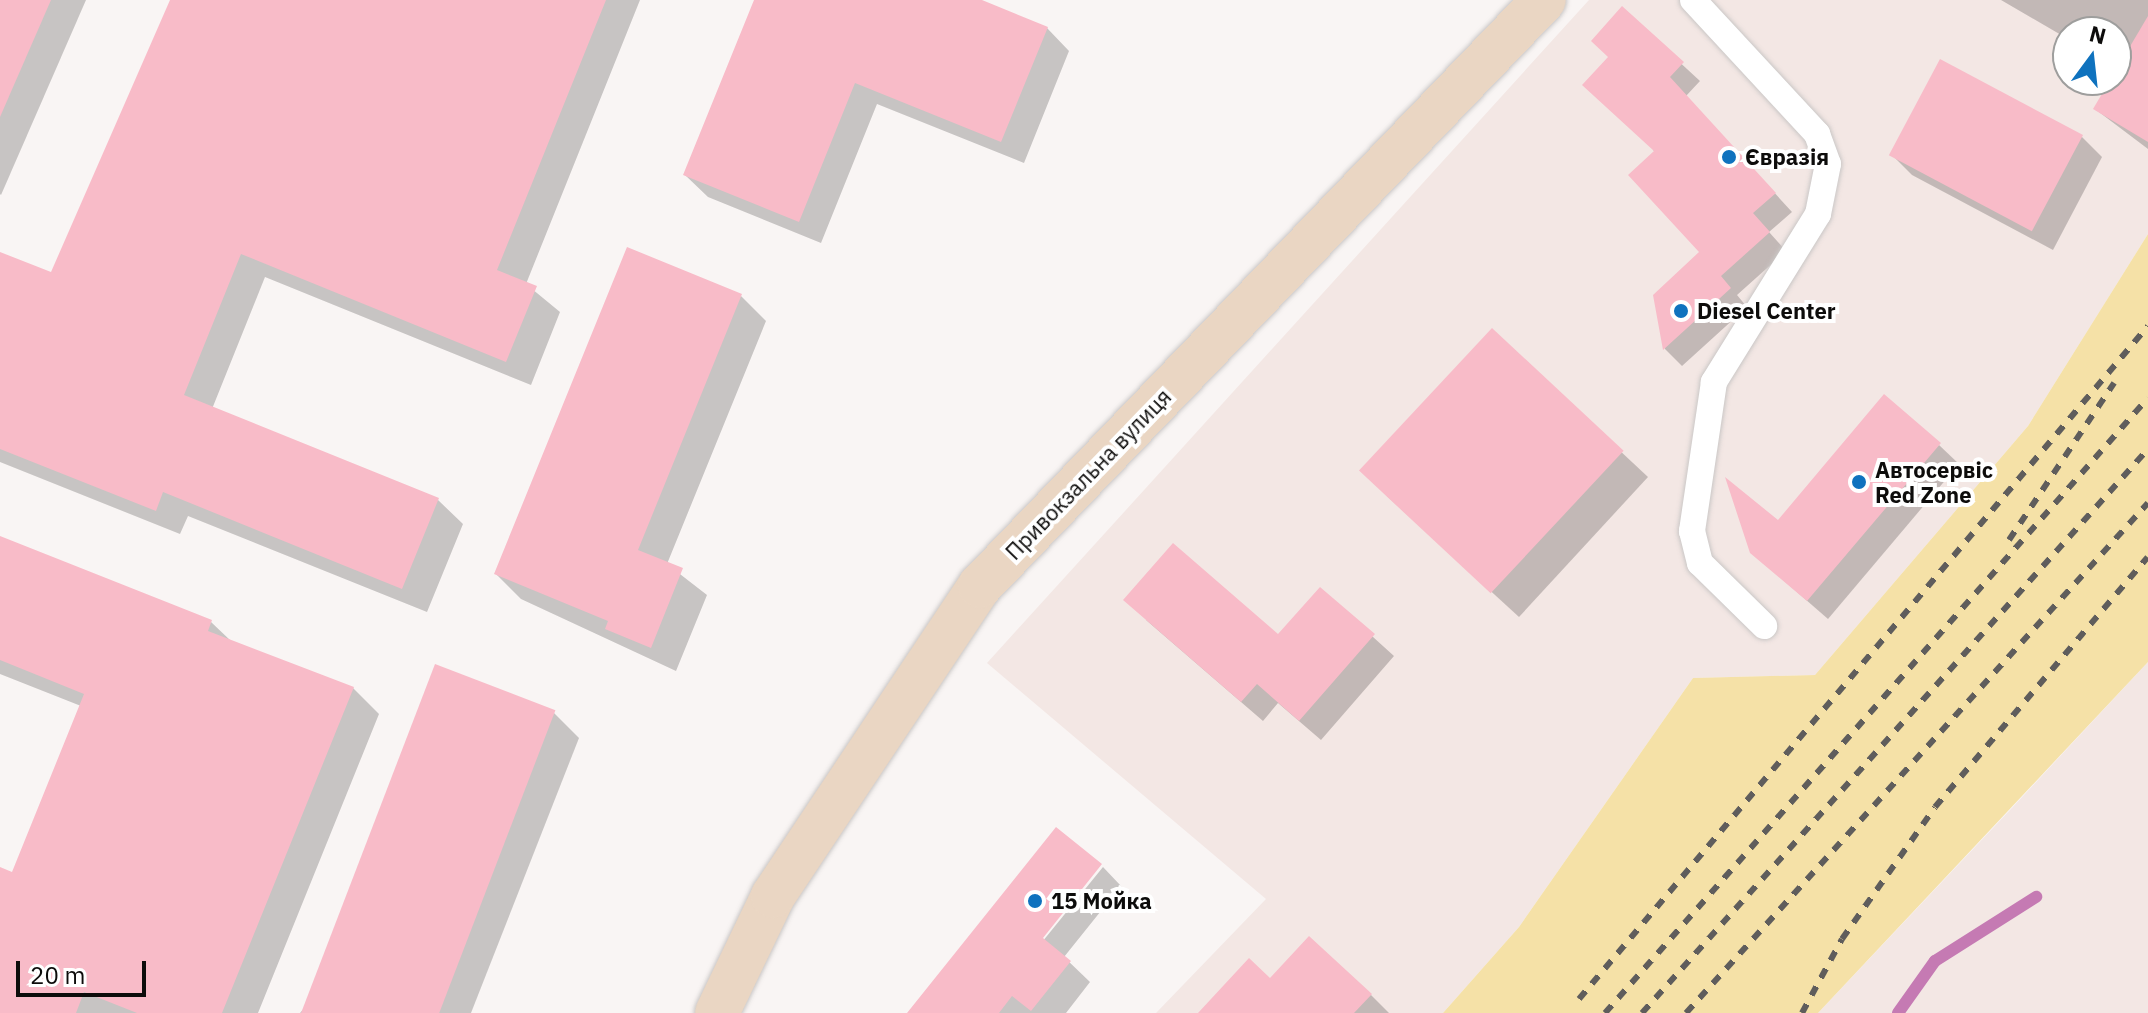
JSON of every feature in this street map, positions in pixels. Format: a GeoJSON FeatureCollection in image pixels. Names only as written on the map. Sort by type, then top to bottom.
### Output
{"type":"FeatureCollection","features":[{"type":"Feature","properties":{"kind":"main road","name":"Привокзальна вулиця"},"geometry":{"type":"LineString","coordinates":[[717,1013],[773,896],[980,586],[1544,0]]}},
{"type":"Feature","properties":{"kind":"lane"},"geometry":{"type":"LineString","coordinates":[[1693,0],[1817,134],[1828,164],[1818,214],[1714,382],[1692,531],[1700,563],[1764,626]]}},
{"type":"Feature","properties":{"kind":"shaded area"},"geometry":{"type":"Polygon","coordinates":[[[1589,0],[2148,0],[2148,234],[2028,426],[1815,675],[1693,678],[1519,927],[1443,1013],[1156,1013],[1266,899],[987,663],[1589,0]]]}},
{"type":"Feature","properties":{"kind":"shaded area"},"geometry":{"type":"Polygon","coordinates":[[[2148,234],[2148,662],[1818,1013],[1443,1013],[1519,927],[1693,678],[1815,675],[2028,426],[2148,234]]]}},
{"type":"Feature","properties":{"kind":"shaded area"},"geometry":{"type":"Polygon","coordinates":[[[2148,662],[2148,1013],[1818,1013],[2010,810],[2148,662]]]}},
{"type":"Feature","properties":{"kind":"building"},"geometry":{"type":"Polygon","coordinates":[[[0,0],[51,0],[0,117],[0,0]]]}},
{"type":"Feature","properties":{"kind":"building"},"geometry":{"type":"Polygon","coordinates":[[[170,0],[606,0],[497,270],[537,286],[506,362],[241,254],[184,395],[439,498],[402,589],[163,492],[156,511],[0,449],[0,252],[51,272],[170,0]]]}},
{"type":"Feature","properties":{"kind":"building"},"geometry":{"type":"Polygon","coordinates":[[[754,0],[982,0],[1048,27],[1001,142],[855,83],[799,222],[683,175],[754,0]]]}},
{"type":"Feature","properties":{"kind":"building"},"geometry":{"type":"Polygon","coordinates":[[[1622,6],[1684,62],[1670,77],[1776,193],[1753,213],[1770,232],[1721,276],[1731,288],[1663,350],[1653,295],[1699,252],[1628,175],[1654,151],[1582,85],[1608,57],[1591,41],[1622,6]]]}},
{"type":"Feature","properties":{"kind":"building"},"geometry":{"type":"Polygon","coordinates":[[[2148,16],[2148,142],[2093,109],[2101,96],[2132,96],[2132,43],[2148,16]]]}},
{"type":"Feature","properties":{"kind":"building"},"geometry":{"type":"Polygon","coordinates":[[[1940,59],[2083,135],[2032,231],[1889,155],[1940,59]]]}},
{"type":"Feature","properties":{"kind":"building"},"geometry":{"type":"Polygon","coordinates":[[[627,247],[742,294],[638,550],[683,568],[651,648],[605,629],[608,621],[494,574],[627,247]]]}},
{"type":"Feature","properties":{"kind":"building"},"geometry":{"type":"Polygon","coordinates":[[[1492,328],[1624,451],[1491,593],[1359,471],[1492,328]]]}},
{"type":"Feature","properties":{"kind":"building","name":"Автосервіс Red Zone"},"geometry":{"type":"Polygon","coordinates":[[[1884,394],[1941,443],[1807,601],[1750,553],[1725,477],[1778,520],[1884,394]]]}},
{"type":"Feature","properties":{"kind":"building"},"geometry":{"type":"Polygon","coordinates":[[[0,536],[212,620],[208,631],[354,687],[222,1013],[137,1013],[84,992],[76,1013],[0,1013],[0,867],[12,872],[84,694],[0,660],[0,536]]]}},
{"type":"Feature","properties":{"kind":"building"},"geometry":{"type":"Polygon","coordinates":[[[1173,543],[1278,634],[1320,587],[1375,634],[1299,721],[1257,684],[1241,702],[1123,600],[1173,543]]]}},
{"type":"Feature","properties":{"kind":"building"},"geometry":{"type":"Polygon","coordinates":[[[435,664],[555,710],[439,1013],[301,1013],[435,664]]]}},
{"type":"Feature","properties":{"kind":"building","name":"15 Мойка"},"geometry":{"type":"Polygon","coordinates":[[[1056,827],[1102,864],[1043,938],[1071,961],[1031,1011],[1012,996],[999,1013],[907,1013],[1056,827]]]}},
{"type":"Feature","properties":{"kind":"building"},"geometry":{"type":"Polygon","coordinates":[[[1309,936],[1372,994],[1354,1013],[1198,1013],[1249,958],[1270,978],[1309,936]]]}},
{"type":"Feature","properties":{"kind":"waterway"},"geometry":{"type":"LineString","coordinates":[[1898,1013],[1935,961],[2036,897]]}},
{"type":"Feature","properties":{"kind":"railway"},"geometry":{"type":"LineString","coordinates":[[1579,999],[2148,326]]}},
{"type":"Feature","properties":{"kind":"railway"},"geometry":{"type":"LineString","coordinates":[[2009,540],[2114,383]]}},
{"type":"Feature","properties":{"kind":"railway"},"geometry":{"type":"LineString","coordinates":[[1605,1013],[2148,398]]}},
{"type":"Feature","properties":{"kind":"railway"},"geometry":{"type":"LineString","coordinates":[[1642,1013],[2148,449]]}},
{"type":"Feature","properties":{"kind":"railway"},"geometry":{"type":"LineString","coordinates":[[1686,1013],[2148,503]]}},
{"type":"Feature","properties":{"kind":"railway"},"geometry":{"type":"LineString","coordinates":[[1802,1013],[1842,939],[1935,807],[2148,557]]}},
{"type":"Feature","properties":{"kind":"place","name":"Євразія"},"geometry":{"type":"Point","coordinates":[1729,157]}},
{"type":"Feature","properties":{"kind":"place","name":"Diesel Center"},"geometry":{"type":"Point","coordinates":[1681,311]}},
{"type":"Feature","properties":{"kind":"place","name":"Автосервіс Red Zone"},"geometry":{"type":"Point","coordinates":[1859,482]}},
{"type":"Feature","properties":{"kind":"place","name":"15 Мойка"},"geometry":{"type":"Point","coordinates":[1035,901]}}]}
